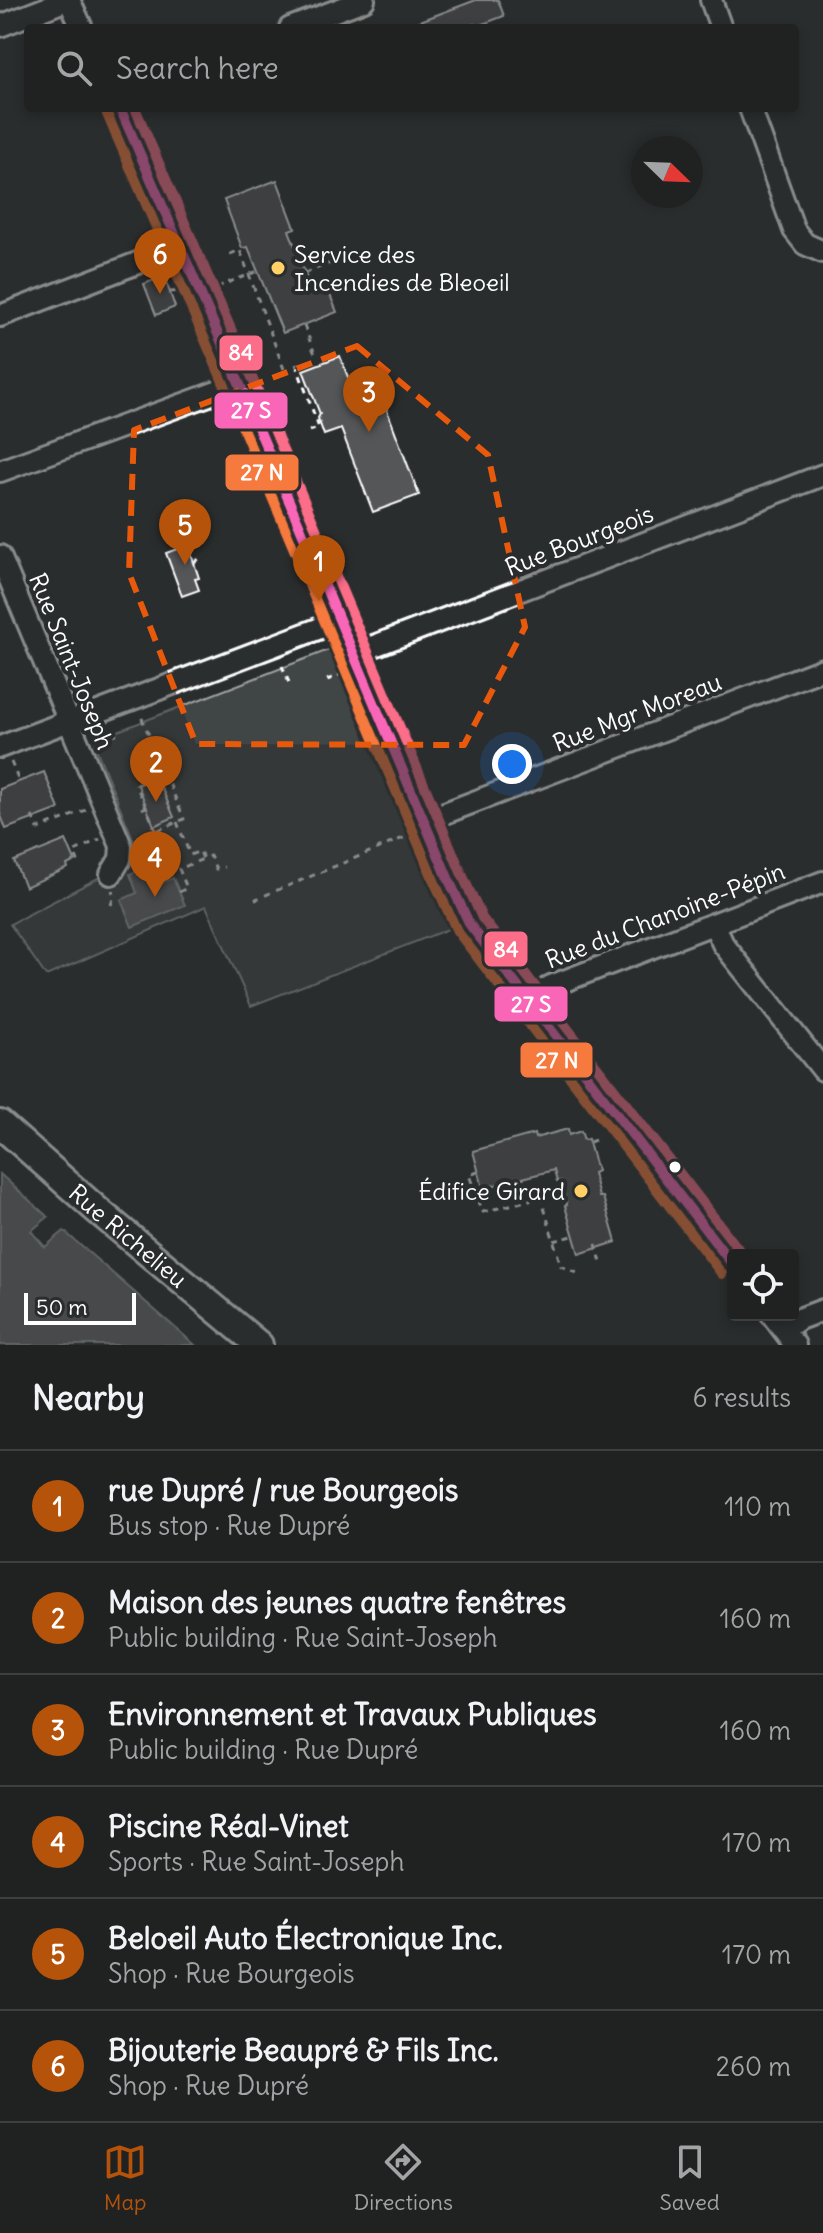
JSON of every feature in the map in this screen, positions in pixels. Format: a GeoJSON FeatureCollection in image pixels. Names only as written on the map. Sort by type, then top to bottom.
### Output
{"type":"FeatureCollection","features":[{"type":"Feature","properties":{"kind":"main road","name":"Rue Richelieu"},"geometry":{"type":"LineString","coordinates":[[0,1124],[97,1210],[259,1345]]}},
{"type":"Feature","properties":{"kind":"street"},"geometry":{"type":"LineString","coordinates":[[0,26],[68,0],[80,24]]}},
{"type":"Feature","properties":{"kind":"street"},"geometry":{"type":"LineString","coordinates":[[301,24],[364,0]]}},
{"type":"Feature","properties":{"kind":"street"},"geometry":{"type":"LineString","coordinates":[[711,0],[720,24]]}},
{"type":"Feature","properties":{"kind":"street"},"geometry":{"type":"LineString","coordinates":[[122,112],[339,621],[351,662],[421,826],[470,925],[727,1257]]}},
{"type":"Feature","properties":{"kind":"street"},"geometry":{"type":"LineString","coordinates":[[751,112],[794,230],[805,244],[823,252]]}},
{"type":"Feature","properties":{"kind":"street"},"geometry":{"type":"LineString","coordinates":[[0,316],[179,247]]}},
{"type":"Feature","properties":{"kind":"street"},"geometry":{"type":"LineString","coordinates":[[0,471],[239,384]]}},
{"type":"Feature","properties":{"kind":"street","name":"Rue Bourgeois"},"geometry":{"type":"LineString","coordinates":[[351,662],[823,475]]}},
{"type":"Feature","properties":{"kind":"street","name":"Rue Saint-Joseph"},"geometry":{"type":"LineString","coordinates":[[0,556],[121,846],[120,859],[111,874]]}},
{"type":"Feature","properties":{"kind":"street"},"geometry":{"type":"LineString","coordinates":[[4,751],[69,721],[339,621]]}},
{"type":"Feature","properties":{"kind":"street","name":"Rue Mgr Moreau"},"geometry":{"type":"LineString","coordinates":[[421,826],[823,669]]}},
{"type":"Feature","properties":{"kind":"street","name":"Rue du Chanoine-Pépin"},"geometry":{"type":"LineString","coordinates":[[527,1001],[551,986],[823,882]]}},
{"type":"Feature","properties":{"kind":"street"},"geometry":{"type":"LineString","coordinates":[[714,924],[723,944],[823,1070]]}},
{"type":"Feature","properties":{"kind":"street"},"geometry":{"type":"LineString","coordinates":[[783,1330],[799,1319],[823,1310]]}},
{"type":"Feature","properties":{"kind":"path"},"geometry":{"type":"LineString","coordinates":[[230,254],[240,250],[284,369]]}},
{"type":"Feature","properties":{"kind":"path"},"geometry":{"type":"LineString","coordinates":[[305,273],[339,260]]}},
{"type":"Feature","properties":{"kind":"path"},"geometry":{"type":"LineString","coordinates":[[211,289],[258,271]]}},
{"type":"Feature","properties":{"kind":"path"},"geometry":{"type":"LineString","coordinates":[[170,292],[186,289]]}},
{"type":"Feature","properties":{"kind":"path"},"geometry":{"type":"LineString","coordinates":[[304,325],[316,357]]}},
{"type":"Feature","properties":{"kind":"path"},"geometry":{"type":"LineString","coordinates":[[296,364],[320,427],[309,431]]}},
{"type":"Feature","properties":{"kind":"path"},"geometry":{"type":"LineString","coordinates":[[194,563],[201,557]]}},
{"type":"Feature","properties":{"kind":"path"},"geometry":{"type":"LineString","coordinates":[[327,680],[351,662]]}},
{"type":"Feature","properties":{"kind":"path"},"geometry":{"type":"LineString","coordinates":[[282,666],[290,685]]}},
{"type":"Feature","properties":{"kind":"path"},"geometry":{"type":"LineString","coordinates":[[133,841],[184,819],[142,719]]}},
{"type":"Feature","properties":{"kind":"path"},"geometry":{"type":"LineString","coordinates":[[114,730],[117,738]]}},
{"type":"Feature","properties":{"kind":"path"},"geometry":{"type":"LineString","coordinates":[[4,751],[20,784]]}},
{"type":"Feature","properties":{"kind":"path"},"geometry":{"type":"LineString","coordinates":[[156,831],[136,785],[158,776],[167,777]]}},
{"type":"Feature","properties":{"kind":"path"},"geometry":{"type":"LineString","coordinates":[[159,782],[167,777]]}},
{"type":"Feature","properties":{"kind":"path"},"geometry":{"type":"LineString","coordinates":[[32,816],[38,829],[86,810]]}},
{"type":"Feature","properties":{"kind":"path"},"geometry":{"type":"LineString","coordinates":[[177,822],[190,855],[200,851],[203,859]]}},
{"type":"Feature","properties":{"kind":"path"},"geometry":{"type":"LineString","coordinates":[[252,892],[256,900],[393,845],[421,826]]}},
{"type":"Feature","properties":{"kind":"path"},"geometry":{"type":"LineString","coordinates":[[75,851],[105,838]]}},
{"type":"Feature","properties":{"kind":"path"},"geometry":{"type":"LineString","coordinates":[[179,892],[187,888],[179,869],[210,856],[216,869],[224,867]]}},
{"type":"Feature","properties":{"kind":"path"},"geometry":{"type":"LineString","coordinates":[[75,859],[80,867]]}},
{"type":"Feature","properties":{"kind":"path"},"geometry":{"type":"LineString","coordinates":[[590,1142],[595,1140]]}},
{"type":"Feature","properties":{"kind":"path"},"geometry":{"type":"LineString","coordinates":[[478,1172],[469,1175],[483,1212],[541,1197],[561,1266],[577,1273]]}},
{"type":"Feature","properties":{"kind":"path"},"geometry":{"type":"LineString","coordinates":[[554,1241],[576,1235]]}},
{"type":"Feature","properties":{"kind":"path"},"geometry":{"type":"LineString","coordinates":[[596,1244],[602,1266]]}},
{"type":"Feature","properties":{"kind":"highlighted area"},"geometry":{"type":"Polygon","coordinates":[[[357,346],[488,455],[525,627],[464,745],[196,744],[129,573],[134,430],[357,346]]]}},
{"type":"Feature","properties":{"kind":"shaded area"},"geometry":{"type":"Polygon","coordinates":[[[331,649],[339,652],[456,926],[251,1006],[206,906],[46,976],[10,924],[104,875],[108,885],[124,862],[140,856],[95,746],[97,739],[331,649]]]}},
{"type":"Feature","properties":{"kind":"shaded area"},"geometry":{"type":"Polygon","coordinates":[[[149,866],[157,885],[173,878],[185,905],[132,927],[121,900],[137,893],[130,874],[149,866]]]}},
{"type":"Feature","properties":{"kind":"shaded area"},"geometry":{"type":"Polygon","coordinates":[[[0,1174],[48,1217],[31,1231],[45,1247],[64,1231],[195,1345],[0,1345],[0,1174]]]}},
{"type":"Feature","properties":{"kind":"building"},"geometry":{"type":"Polygon","coordinates":[[[476,0],[498,0],[504,16],[483,24],[412,24],[476,0]]]}},
{"type":"Feature","properties":{"kind":"building"},"geometry":{"type":"Polygon","coordinates":[[[277,180],[295,228],[289,230],[313,295],[328,290],[337,312],[283,333],[248,247],[242,248],[224,200],[277,180]]]}},
{"type":"Feature","properties":{"kind":"building"},"geometry":{"type":"Polygon","coordinates":[[[164,276],[175,307],[156,315],[144,284],[164,276]]]}},
{"type":"Feature","properties":{"kind":"building"},"geometry":{"type":"Polygon","coordinates":[[[340,356],[349,380],[359,377],[368,402],[382,397],[419,495],[373,512],[341,429],[324,435],[318,418],[320,414],[303,370],[340,356]]]}},
{"type":"Feature","properties":{"kind":"building"},"geometry":{"type":"Polygon","coordinates":[[[188,545],[199,578],[195,579],[199,590],[182,596],[166,553],[188,545]]]}},
{"type":"Feature","properties":{"kind":"building"},"geometry":{"type":"Polygon","coordinates":[[[44,772],[59,809],[6,829],[0,813],[0,789],[44,772]]]}},
{"type":"Feature","properties":{"kind":"building"},"geometry":{"type":"Polygon","coordinates":[[[157,777],[174,817],[154,826],[138,785],[157,777]]]}},
{"type":"Feature","properties":{"kind":"building"},"geometry":{"type":"Polygon","coordinates":[[[66,840],[75,861],[67,865],[68,868],[25,887],[14,861],[66,840]]]}},
{"type":"Feature","properties":{"kind":"building","name":"Édifice Girard"},"geometry":{"type":"Polygon","coordinates":[[[568,1129],[569,1135],[581,1131],[584,1140],[588,1139],[597,1171],[593,1173],[599,1197],[603,1197],[616,1242],[579,1254],[561,1181],[557,1182],[554,1170],[483,1188],[473,1151],[534,1134],[535,1138],[568,1129]]]}},
{"type":"Feature","properties":{"kind":"transit line"},"geometry":{"type":"LineString","coordinates":[[122,112],[470,925],[727,1257]]}},
{"type":"Feature","properties":{"kind":"transit line","name":"84"},"geometry":{"type":"LineString","coordinates":[[137,112],[482,918],[738,1249]]}},
{"type":"Feature","properties":{"kind":"transit line"},"geometry":{"type":"LineString","coordinates":[[107,114],[457,931],[722,1274]]}},
{"type":"Feature","properties":{"kind":"place","name":"Service des Incendies de Bleoeil"},"geometry":{"type":"Point","coordinates":[278,268]}},
{"type":"Feature","properties":{"kind":"place","name":"Bijouterie Beaupré & Fils Inc."},"geometry":{"type":"Point","coordinates":[160,294]}},
{"type":"Feature","properties":{"kind":"place","name":"Environnement et Travaux Publiques"},"geometry":{"type":"Point","coordinates":[369,432]}},
{"type":"Feature","properties":{"kind":"place","name":"Beloeil Auto Électronique Inc."},"geometry":{"type":"Point","coordinates":[185,565]}},
{"type":"Feature","properties":{"kind":"place","name":"rue Dupré / rue Bourgeois"},"geometry":{"type":"Point","coordinates":[319,601]}},
{"type":"Feature","properties":{"kind":"place","name":"Maison des jeunes quatre fenêtres"},"geometry":{"type":"Point","coordinates":[156,802]}},
{"type":"Feature","properties":{"kind":"place","name":"Piscine Réal-Vinet"},"geometry":{"type":"Point","coordinates":[155,897]}},
{"type":"Feature","properties":{"kind":"place","name":"Édifice Girard"},"geometry":{"type":"Point","coordinates":[581,1191]}}]}
